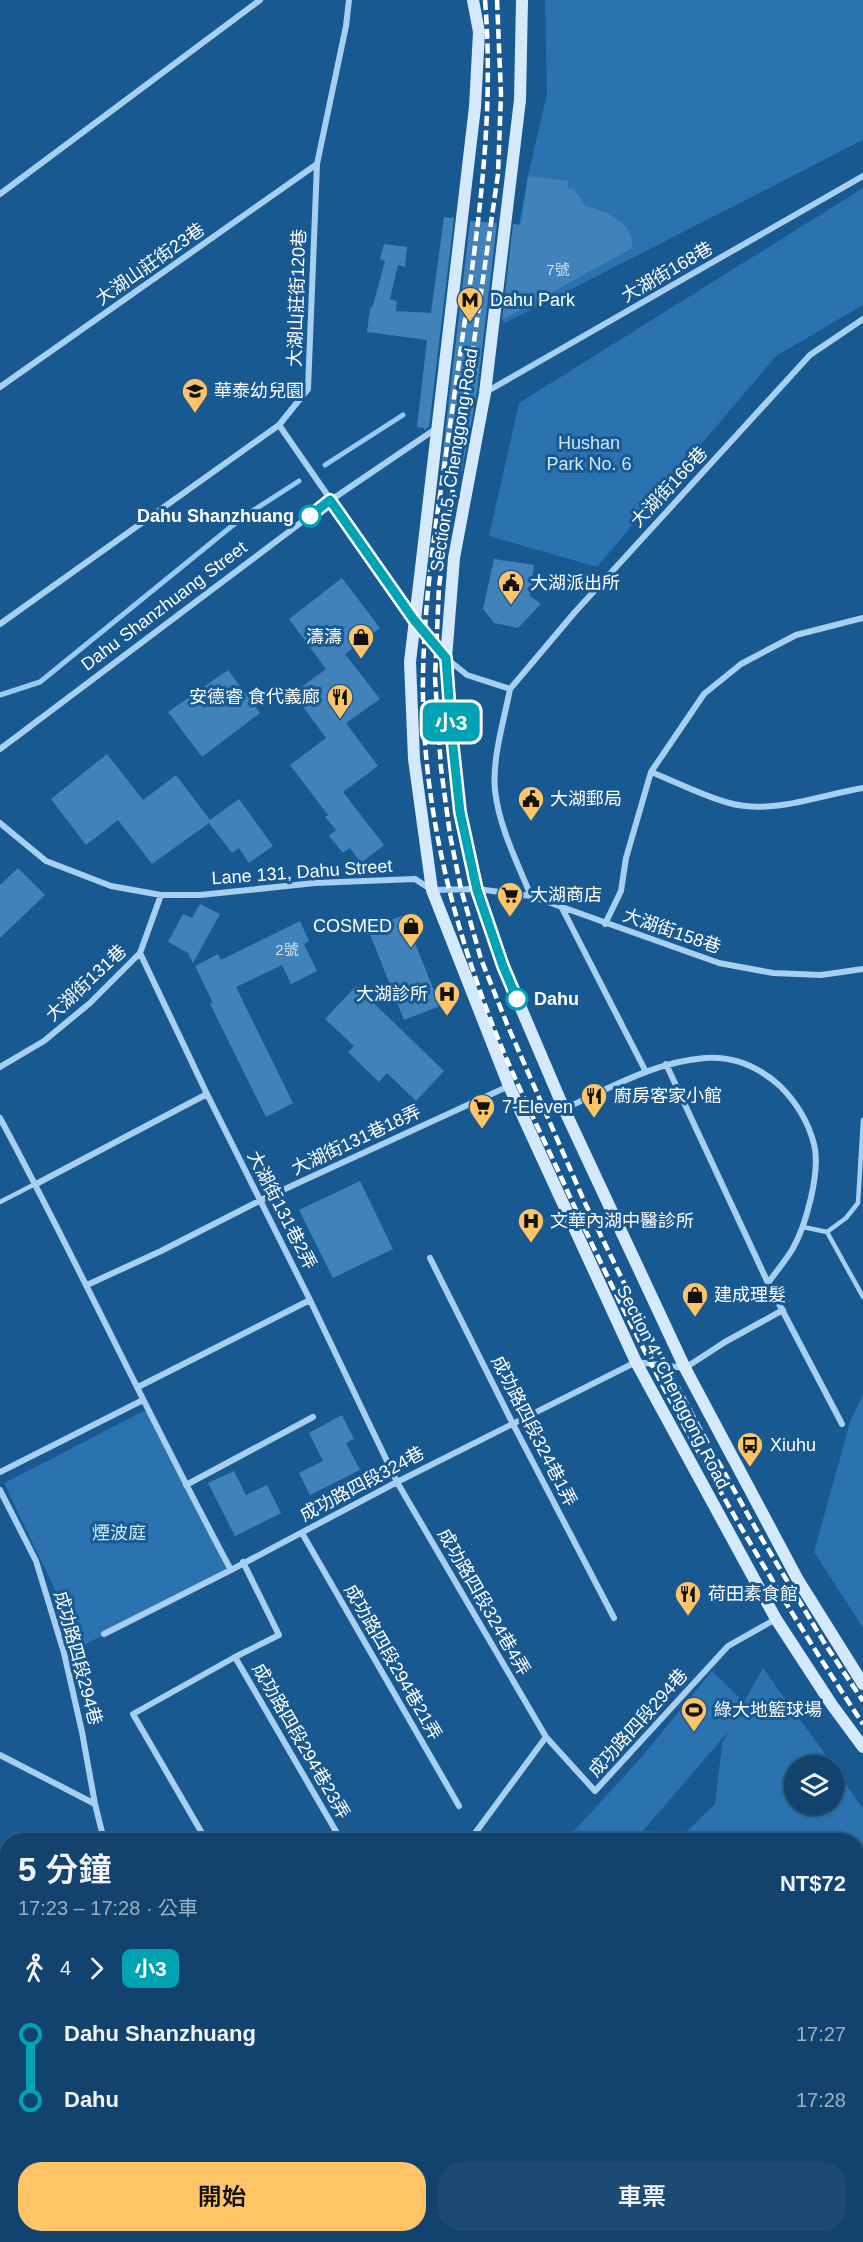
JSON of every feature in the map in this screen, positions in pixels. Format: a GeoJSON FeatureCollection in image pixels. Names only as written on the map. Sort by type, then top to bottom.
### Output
{"type":"FeatureCollection","features":[{"type":"Feature","properties":{"kind":"main road","name":"Section 5, Chenggong Road"},"geometry":{"type":"LineString","coordinates":[[432,890],[414,759],[410,662],[476,107],[479,32],[473,0]]}},
{"type":"Feature","properties":{"kind":"main road","name":"Section 5, Chenggong Road"},"geometry":{"type":"LineString","coordinates":[[477,890],[460,812],[446,658],[454,558],[485,393],[519,100],[522,0]]}},
{"type":"Feature","properties":{"kind":"main road","name":"Section 4, Chenggong Road"},"geometry":{"type":"LineString","coordinates":[[432,890],[509,1086],[636,1362],[776,1619],[832,1705],[863,1747]]}},
{"type":"Feature","properties":{"kind":"main road","name":"Section 4, Chenggong Road"},"geometry":{"type":"LineString","coordinates":[[477,890],[503,966],[564,1109],[685,1368],[798,1580],[863,1684]]}},
{"type":"Feature","properties":{"kind":"street"},"geometry":{"type":"LineString","coordinates":[[0,194],[260,0]]}},
{"type":"Feature","properties":{"kind":"street","name":"大湖山莊街120巷"},"geometry":{"type":"LineString","coordinates":[[0,624],[279,425],[308,389],[317,164],[346,26],[349,0]]}},
{"type":"Feature","properties":{"kind":"street","name":"大湖山莊街23巷"},"geometry":{"type":"LineString","coordinates":[[0,387],[317,164]]}},
{"type":"Feature","properties":{"kind":"street","name":"大湖街168巷"},"geometry":{"type":"LineString","coordinates":[[485,393],[863,176]]}},
{"type":"Feature","properties":{"kind":"street","name":"大湖街166巷"},"geometry":{"type":"LineString","coordinates":[[510,689],[575,612],[810,355],[863,319]]}},
{"type":"Feature","properties":{"kind":"street"},"geometry":{"type":"LineString","coordinates":[[279,425],[414,620],[446,658],[467,675],[510,689],[497,754],[495,789],[503,827],[531,896]]}},
{"type":"Feature","properties":{"kind":"street","name":"Dahu Shanzhuang Street"},"geometry":{"type":"LineString","coordinates":[[0,748],[330,500],[437,428]]}},
{"type":"Feature","properties":{"kind":"street"},"geometry":{"type":"LineString","coordinates":[[605,924],[621,891],[626,858],[651,772],[704,694],[741,664],[796,635],[863,618]]}},
{"type":"Feature","properties":{"kind":"street"},"geometry":{"type":"LineString","coordinates":[[651,772],[730,804],[755,806],[783,805],[863,788]]}},
{"type":"Feature","properties":{"kind":"street"},"geometry":{"type":"LineString","coordinates":[[0,823],[46,861],[111,886],[161,895]]}},
{"type":"Feature","properties":{"kind":"street","name":"Lane 131, Dahu Street"},"geometry":{"type":"LineString","coordinates":[[161,895],[200,895],[315,883],[415,879],[432,890],[477,890]]}},
{"type":"Feature","properties":{"kind":"street","name":"大湖街158巷"},"geometry":{"type":"LineString","coordinates":[[477,890],[531,896],[719,963],[773,973],[821,975],[863,969]]}},
{"type":"Feature","properties":{"kind":"street","name":"大湖街131巷"},"geometry":{"type":"LineString","coordinates":[[0,1067],[44,1041],[90,1003],[140,953],[161,895]]}},
{"type":"Feature","properties":{"kind":"street"},"geometry":{"type":"LineString","coordinates":[[561,908],[646,1072]]}},
{"type":"Feature","properties":{"kind":"street","name":"大湖街131巷2弄"},"geometry":{"type":"LineString","coordinates":[[140,953],[397,1482]]}},
{"type":"Feature","properties":{"kind":"street"},"geometry":{"type":"LineString","coordinates":[[564,1109],[666,1064],[707,1058],[741,1062],[764,1071],[798,1104],[814,1145],[814,1190],[803,1227],[793,1249],[768,1283]]}},
{"type":"Feature","properties":{"kind":"street"},"geometry":{"type":"LineString","coordinates":[[666,1064],[768,1283],[842,1424]]}},
{"type":"Feature","properties":{"kind":"street","name":"大湖街131巷18弄"},"geometry":{"type":"LineString","coordinates":[[87,1285],[162,1251],[261,1200],[509,1086]]}},
{"type":"Feature","properties":{"kind":"street"},"geometry":{"type":"LineString","coordinates":[[36,1184],[207,1094]]}},
{"type":"Feature","properties":{"kind":"street"},"geometry":{"type":"LineString","coordinates":[[0,1118],[36,1184],[143,1400],[231,1570]]}},
{"type":"Feature","properties":{"kind":"street","name":"成功路四段324巷1弄"},"geometry":{"type":"LineString","coordinates":[[430,1258],[614,1618]]}},
{"type":"Feature","properties":{"kind":"street"},"geometry":{"type":"LineString","coordinates":[[138,1387],[310,1300]]}},
{"type":"Feature","properties":{"kind":"street"},"geometry":{"type":"LineString","coordinates":[[636,1362],[685,1368],[725,1342],[783,1310]]}},
{"type":"Feature","properties":{"kind":"street","name":"成功路四段324巷"},"geometry":{"type":"LineString","coordinates":[[104,1634],[397,1482],[636,1362]]}},
{"type":"Feature","properties":{"kind":"street"},"geometry":{"type":"LineString","coordinates":[[0,1472],[143,1400]]}},
{"type":"Feature","properties":{"kind":"street"},"geometry":{"type":"LineString","coordinates":[[186,1485],[313,1417]]}},
{"type":"Feature","properties":{"kind":"street","name":"成功路四段324巷4弄"},"geometry":{"type":"LineString","coordinates":[[397,1482],[546,1737]]}},
{"type":"Feature","properties":{"kind":"street","name":"成功路四段294巷"},"geometry":{"type":"LineString","coordinates":[[0,1490],[36,1561],[57,1632],[82,1732],[102,1833]]}},
{"type":"Feature","properties":{"kind":"street","name":"成功路四段294巷21弄"},"geometry":{"type":"LineString","coordinates":[[302,1533],[459,1806]]}},
{"type":"Feature","properties":{"kind":"street"},"geometry":{"type":"LineString","coordinates":[[202,1833],[133,1714],[279,1635],[243,1562]]}},
{"type":"Feature","properties":{"kind":"street","name":"成功路四段294巷"},"geometry":{"type":"LineString","coordinates":[[546,1737],[595,1791],[728,1646],[776,1619]]}},
{"type":"Feature","properties":{"kind":"street","name":"成功路四段294巷23弄"},"geometry":{"type":"LineString","coordinates":[[235,1657],[337,1833]]}},
{"type":"Feature","properties":{"kind":"street"},"geometry":{"type":"LineString","coordinates":[[475,1833],[546,1737]]}},
{"type":"Feature","properties":{"kind":"street"},"geometry":{"type":"LineString","coordinates":[[0,1755],[95,1804]]}},
{"type":"Feature","properties":{"kind":"lane"},"geometry":{"type":"LineString","coordinates":[[803,1227],[827,1232],[846,1218],[858,1203],[863,1120]]}},
{"type":"Feature","properties":{"kind":"lane"},"geometry":{"type":"LineString","coordinates":[[0,1202],[36,1184]]}},
{"type":"Feature","properties":{"kind":"lane"},"geometry":{"type":"LineString","coordinates":[[827,1232],[863,1297]]}},
{"type":"Feature","properties":{"kind":"green space","name":"Dahu Park"},"geometry":{"type":"Polygon","coordinates":[[[545,0],[863,0],[863,140],[503,324],[528,176],[547,94],[545,0]]]}},
{"type":"Feature","properties":{"kind":"green space","name":"Hushan Park No. 6"},"geometry":{"type":"Polygon","coordinates":[[[863,188],[863,305],[776,356],[597,567],[489,536],[519,403],[863,188]]]}},
{"type":"Feature","properties":{"kind":"green space"},"geometry":{"type":"Polygon","coordinates":[[[863,1395],[863,1628],[814,1552],[850,1422],[863,1395]]]}},
{"type":"Feature","properties":{"kind":"green space","name":"煙波庭"},"geometry":{"type":"Polygon","coordinates":[[[148,1409],[231,1570],[82,1646],[4,1483],[148,1409]]]}},
{"type":"Feature","properties":{"kind":"green space"},"geometry":{"type":"Polygon","coordinates":[[[763,1668],[826,1755],[784,1755],[784,1815],[844,1815],[844,1781],[863,1809],[863,1833],[685,1833],[715,1804],[722,1744],[728,1732],[641,1833],[576,1833],[574,1831],[640,1759],[712,1671],[744,1702],[763,1668]]]}},
{"type":"Feature","properties":{"kind":"building"},"geometry":{"type":"Polygon","coordinates":[[[528,176],[568,181],[568,188],[574,189],[586,206],[605,212],[627,228],[632,239],[632,248],[502,320],[513,224],[521,225],[528,176]]]}},
{"type":"Feature","properties":{"kind":"building"},"geometry":{"type":"Polygon","coordinates":[[[444,217],[454,218],[429,427],[424,430],[424,428],[417,427],[427,340],[367,332],[370,309],[385,261],[380,259],[384,244],[407,247],[405,267],[398,265],[390,299],[397,301],[396,311],[431,313],[444,217]]]}},
{"type":"Feature","properties":{"kind":"building"},"geometry":{"type":"Polygon","coordinates":[[[470,221],[497,223],[477,392],[462,471],[441,468],[470,221]]]}},
{"type":"Feature","properties":{"kind":"building","name":"大湖派出所"},"geometry":{"type":"Polygon","coordinates":[[[494,559],[534,565],[530,596],[541,604],[518,628],[494,623],[483,609],[494,559]]]}},
{"type":"Feature","properties":{"kind":"building"},"geometry":{"type":"Polygon","coordinates":[[[342,578],[380,628],[345,654],[380,699],[346,723],[378,766],[343,792],[384,845],[361,863],[350,848],[343,853],[329,836],[336,830],[325,817],[328,815],[290,765],[326,738],[293,693],[326,669],[289,619],[342,578]]]}},
{"type":"Feature","properties":{"kind":"building"},"geometry":{"type":"Polygon","coordinates":[[[228,670],[260,713],[202,757],[168,712],[228,670]]]}},
{"type":"Feature","properties":{"kind":"building"},"geometry":{"type":"Polygon","coordinates":[[[107,754],[143,800],[176,775],[210,820],[239,799],[273,846],[249,863],[239,848],[232,853],[209,823],[152,864],[118,820],[86,845],[51,799],[107,754]]]}},
{"type":"Feature","properties":{"kind":"building"},"geometry":{"type":"Polygon","coordinates":[[[18,868],[45,895],[0,938],[0,885],[18,868]]]}},
{"type":"Feature","properties":{"kind":"building"},"geometry":{"type":"Polygon","coordinates":[[[200,904],[220,914],[193,963],[188,953],[168,942],[183,914],[192,918],[200,904]]]}},
{"type":"Feature","properties":{"kind":"building"},"geometry":{"type":"Polygon","coordinates":[[[404,915],[440,1006],[404,1020],[368,929],[404,915]]]}},
{"type":"Feature","properties":{"kind":"building"},"geometry":{"type":"Polygon","coordinates":[[[300,921],[309,941],[304,944],[317,971],[291,984],[282,965],[236,987],[293,1103],[266,1117],[210,1004],[213,1003],[195,966],[218,954],[221,960],[300,921]]]}},
{"type":"Feature","properties":{"kind":"building"},"geometry":{"type":"Polygon","coordinates":[[[356,986],[444,1071],[416,1101],[387,1073],[379,1082],[348,1052],[354,1046],[325,1019],[356,986]]]}},
{"type":"Feature","properties":{"kind":"building"},"geometry":{"type":"Polygon","coordinates":[[[360,1181],[393,1249],[333,1278],[299,1210],[360,1181]]]}},
{"type":"Feature","properties":{"kind":"building"},"geometry":{"type":"Polygon","coordinates":[[[342,1415],[354,1439],[346,1443],[360,1470],[310,1495],[299,1473],[323,1461],[309,1433],[342,1415]]]}},
{"type":"Feature","properties":{"kind":"building"},"geometry":{"type":"Polygon","coordinates":[[[234,1471],[246,1495],[267,1485],[281,1513],[235,1536],[208,1483],[234,1471]]]}},
{"type":"Feature","properties":{"kind":"waterway"},"geometry":{"type":"LineString","coordinates":[[325,465],[403,415]]}},
{"type":"Feature","properties":{"kind":"waterway"},"geometry":{"type":"LineString","coordinates":[[0,695],[40,682],[243,517],[299,481]]}},
{"type":"Feature","properties":{"kind":"railway"},"geometry":{"type":"LineString","coordinates":[[485,0],[488,72],[483,178],[433,550],[424,651],[424,721],[427,766],[441,854],[451,898],[493,1026],[517,1083],[628,1319],[740,1525],[779,1592],[863,1724]]}},
{"type":"Feature","properties":{"kind":"railway"},"geometry":{"type":"LineString","coordinates":[[497,0],[501,94],[498,174],[439,586],[435,678],[441,768],[450,835],[461,889],[481,959],[507,1024],[585,1203],[642,1320],[756,1529],[825,1644],[863,1701]]}},
{"type":"Feature","properties":{"kind":"bus line","name":"小3"},"geometry":{"type":"LineString","coordinates":[[310,516],[330,500],[414,620],[446,658],[460,812],[477,890],[517,999]]}},
{"type":"Feature","properties":{"kind":"place","name":"Dahu Park"},"geometry":{"type":"Point","coordinates":[470,323]}},
{"type":"Feature","properties":{"kind":"place","name":"華泰幼兒園"},"geometry":{"type":"Point","coordinates":[195,414]}},
{"type":"Feature","properties":{"kind":"place","name":"Dahu Shanzhuang"},"geometry":{"type":"Point","coordinates":[310,516]}},
{"type":"Feature","properties":{"kind":"place","name":"大湖派出所"},"geometry":{"type":"Point","coordinates":[511,606]}},
{"type":"Feature","properties":{"kind":"place","name":"濤濤"},"geometry":{"type":"Point","coordinates":[361,660]}},
{"type":"Feature","properties":{"kind":"place","name":"安德睿 食代義廊"},"geometry":{"type":"Point","coordinates":[340,720]}},
{"type":"Feature","properties":{"kind":"place","name":"大湖郵局"},"geometry":{"type":"Point","coordinates":[531,822]}},
{"type":"Feature","properties":{"kind":"place","name":"大湖商店"},"geometry":{"type":"Point","coordinates":[510,918]}},
{"type":"Feature","properties":{"kind":"place","name":"COSMED"},"geometry":{"type":"Point","coordinates":[411,949]}},
{"type":"Feature","properties":{"kind":"place","name":"Dahu"},"geometry":{"type":"Point","coordinates":[517,999]}},
{"type":"Feature","properties":{"kind":"place","name":"大湖診所"},"geometry":{"type":"Point","coordinates":[447,1017]}},
{"type":"Feature","properties":{"kind":"place","name":"廚房客家小館"},"geometry":{"type":"Point","coordinates":[594,1119]}},
{"type":"Feature","properties":{"kind":"place","name":"7-Eleven"},"geometry":{"type":"Point","coordinates":[482,1130]}},
{"type":"Feature","properties":{"kind":"place","name":"文華內湖中醫診所"},"geometry":{"type":"Point","coordinates":[531,1244]}},
{"type":"Feature","properties":{"kind":"place","name":"建成理髮"},"geometry":{"type":"Point","coordinates":[695,1318]}},
{"type":"Feature","properties":{"kind":"place","name":"Xiuhu"},"geometry":{"type":"Point","coordinates":[750,1468]}},
{"type":"Feature","properties":{"kind":"place","name":"荷田素食館"},"geometry":{"type":"Point","coordinates":[688,1617]}},
{"type":"Feature","properties":{"kind":"place","name":"綠大地籃球場"},"geometry":{"type":"Point","coordinates":[694,1733]}}]}
